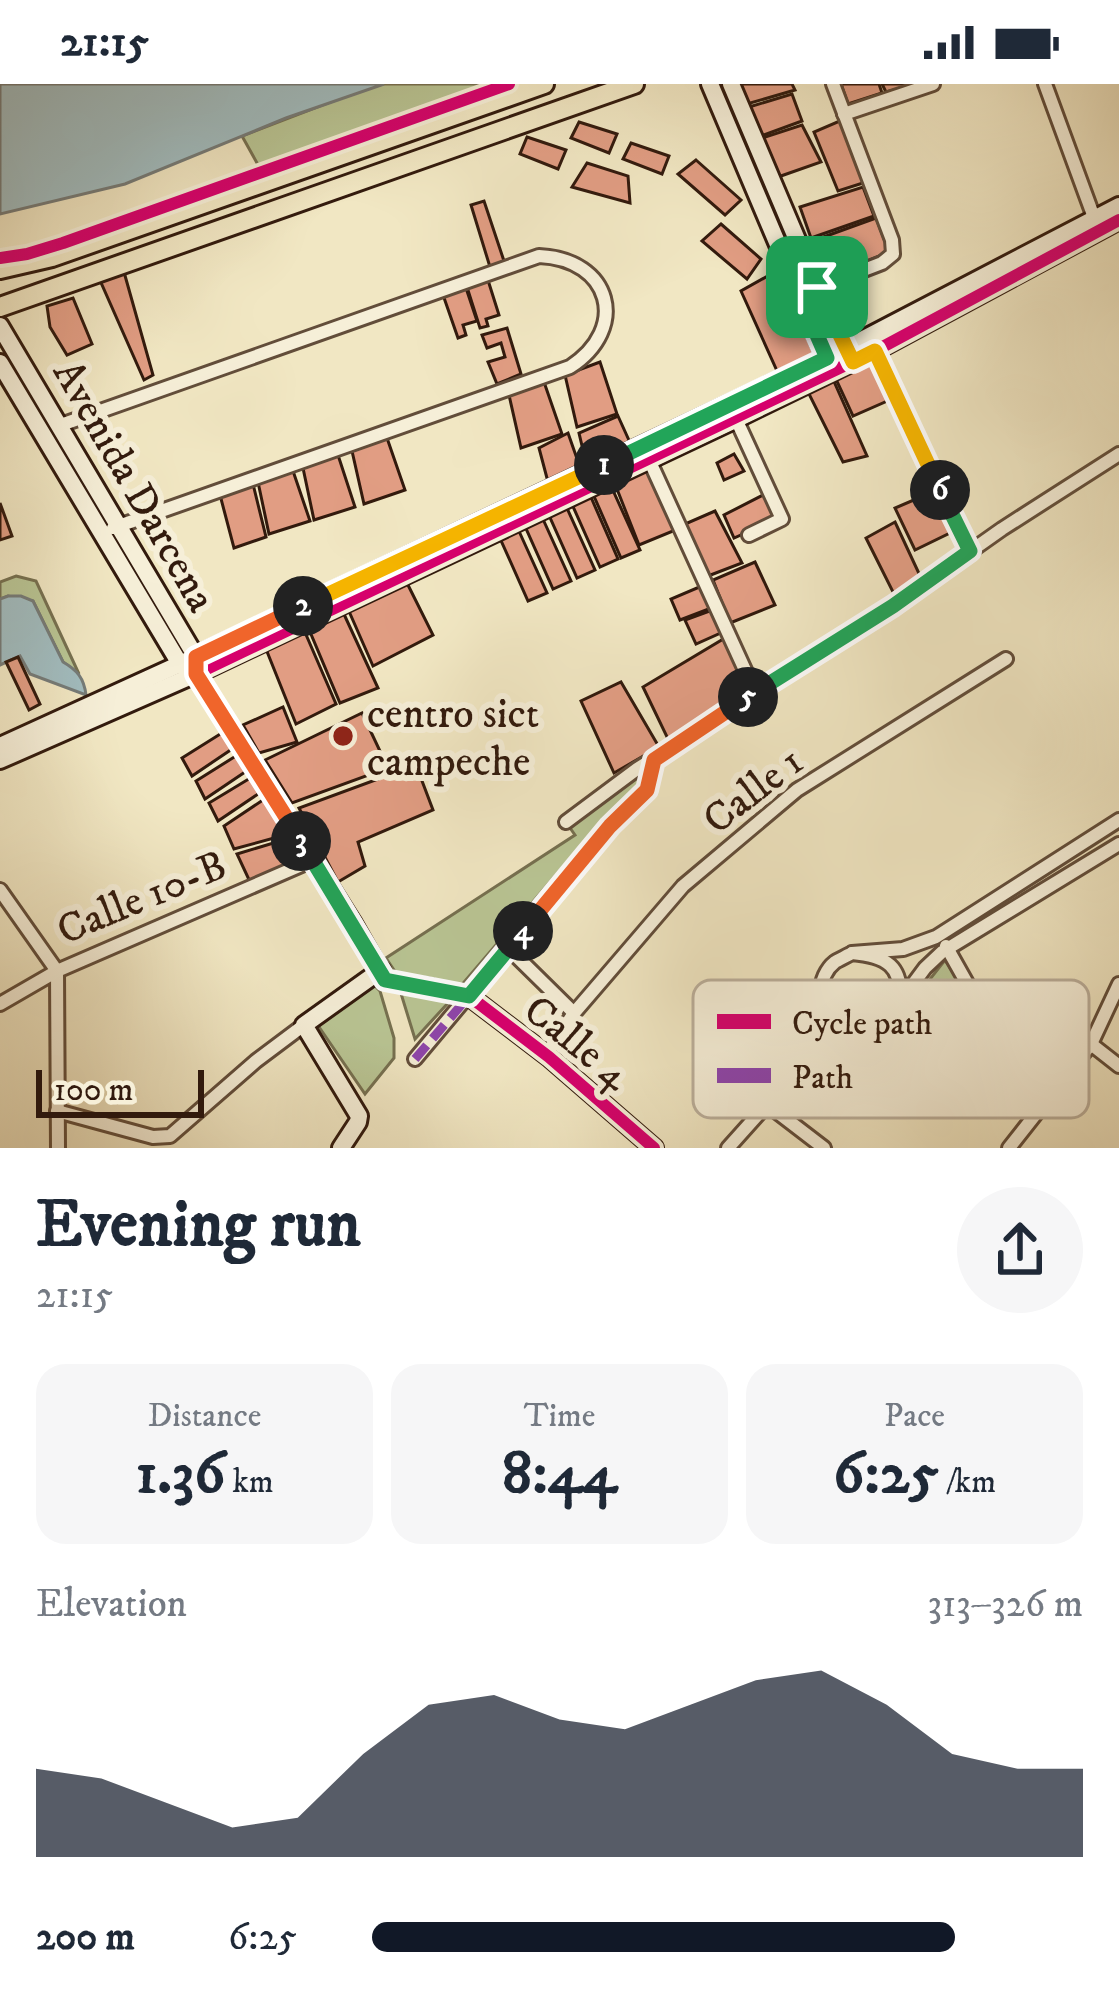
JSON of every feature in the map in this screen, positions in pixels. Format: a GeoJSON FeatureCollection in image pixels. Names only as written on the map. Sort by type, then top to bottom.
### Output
{"type":"FeatureCollection","features":[{"type":"Feature","properties":{"kind":"main road"},"geometry":{"type":"LineString","coordinates":[[0,269],[52,257],[544,84]]}},
{"type":"Feature","properties":{"kind":"main road"},"geometry":{"type":"LineString","coordinates":[[0,307],[634,84]]}},
{"type":"Feature","properties":{"kind":"street"},"geometry":{"type":"LineString","coordinates":[[710,84],[762,181]]}},
{"type":"Feature","properties":{"kind":"street"},"geometry":{"type":"LineString","coordinates":[[730,84],[762,181],[809,292],[829,365]]}},
{"type":"Feature","properties":{"kind":"street"},"geometry":{"type":"LineString","coordinates":[[809,292],[893,254],[892,240],[833,84]]}},
{"type":"Feature","properties":{"kind":"street"},"geometry":{"type":"LineString","coordinates":[[844,114],[933,84]]}},
{"type":"Feature","properties":{"kind":"street"},"geometry":{"type":"LineString","coordinates":[[1045,84],[1096,224]]}},
{"type":"Feature","properties":{"kind":"street"},"geometry":{"type":"LineString","coordinates":[[849,355],[875,351],[1096,224],[1119,206]]}},
{"type":"Feature","properties":{"kind":"street"},"geometry":{"type":"LineString","coordinates":[[0,760],[190,665],[829,365],[1096,224],[1119,220]]}},
{"type":"Feature","properties":{"kind":"street"},"geometry":{"type":"LineString","coordinates":[[58,426],[539,256],[574,263],[590,272],[602,288],[603,329],[588,355],[570,367],[110,529]]}},
{"type":"Feature","properties":{"kind":"street"},"geometry":{"type":"LineString","coordinates":[[809,292],[849,355]]}},
{"type":"Feature","properties":{"kind":"street","name":"Avenida Darcena"},"geometry":{"type":"LineString","coordinates":[[0,326],[110,529]]}},
{"type":"Feature","properties":{"kind":"street"},"geometry":{"type":"LineString","coordinates":[[875,351],[970,551]]}},
{"type":"Feature","properties":{"kind":"street","name":"Avenida Darcena"},"geometry":{"type":"LineString","coordinates":[[0,363],[110,529],[190,665]]}},
{"type":"Feature","properties":{"kind":"street"},"geometry":{"type":"LineString","coordinates":[[646,453],[736,418],[829,365]]}},
{"type":"Feature","properties":{"kind":"street"},"geometry":{"type":"LineString","coordinates":[[736,418],[782,519],[749,535]]}},
{"type":"Feature","properties":{"kind":"street"},"geometry":{"type":"LineString","coordinates":[[646,453],[755,692]]}},
{"type":"Feature","properties":{"kind":"street"},"geometry":{"type":"LineString","coordinates":[[566,822],[1119,454]]}},
{"type":"Feature","properties":{"kind":"street","name":"Calle 1"},"geometry":{"type":"LineString","coordinates":[[546,1055],[574,1012],[683,886],[797,790],[1006,659]]}},
{"type":"Feature","properties":{"kind":"street"},"geometry":{"type":"LineString","coordinates":[[0,746],[190,665]]}},
{"type":"Feature","properties":{"kind":"street"},"geometry":{"type":"LineString","coordinates":[[57,1111],[153,1137],[170,1136],[304,1025],[383,975],[190,665]]}},
{"type":"Feature","properties":{"kind":"street"},"geometry":{"type":"LineString","coordinates":[[415,1059],[610,826],[647,790],[654,760]]}},
{"type":"Feature","properties":{"kind":"street"},"geometry":{"type":"LineString","coordinates":[[824,980],[835,962],[852,953],[903,949],[940,935],[1119,820]]}},
{"type":"Feature","properties":{"kind":"street"},"geometry":{"type":"LineString","coordinates":[[916,980],[948,949],[1117,848],[1101,833]]}},
{"type":"Feature","properties":{"kind":"street","name":"Calle 10-B"},"geometry":{"type":"LineString","coordinates":[[0,1004],[57,971],[313,860]]}},
{"type":"Feature","properties":{"kind":"street"},"geometry":{"type":"LineString","coordinates":[[0,890],[57,971],[58,1148]]}},
{"type":"Feature","properties":{"kind":"street"},"geometry":{"type":"LineString","coordinates":[[940,935],[965,980]]}},
{"type":"Feature","properties":{"kind":"street"},"geometry":{"type":"LineString","coordinates":[[508,948],[574,1012]]}},
{"type":"Feature","properties":{"kind":"street"},"geometry":{"type":"LineString","coordinates":[[852,953],[874,955],[890,964],[899,980]]}},
{"type":"Feature","properties":{"kind":"street","name":"Calle 4"},"geometry":{"type":"LineString","coordinates":[[383,975],[469,996],[654,1148]]}},
{"type":"Feature","properties":{"kind":"street"},"geometry":{"type":"LineString","coordinates":[[1089,1047],[1119,984]]}},
{"type":"Feature","properties":{"kind":"street"},"geometry":{"type":"LineString","coordinates":[[304,1025],[357,1110],[358,1122],[341,1148]]}},
{"type":"Feature","properties":{"kind":"street"},"geometry":{"type":"LineString","coordinates":[[1091,1044],[1119,1066]]}},
{"type":"Feature","properties":{"kind":"street"},"geometry":{"type":"LineString","coordinates":[[735,1146],[757,1118]]}},
{"type":"Feature","properties":{"kind":"street"},"geometry":{"type":"LineString","coordinates":[[783,1118],[824,1148]]}},
{"type":"Feature","properties":{"kind":"street"},"geometry":{"type":"LineString","coordinates":[[1009,1148],[1033,1118]]}},
{"type":"Feature","properties":{"kind":"green space"},"geometry":{"type":"Polygon","coordinates":[[[377,84],[510,84],[262,172],[242,136],[377,84]]]}},
{"type":"Feature","properties":{"kind":"green space"},"geometry":{"type":"Polygon","coordinates":[[[16,576],[36,581],[79,674],[63,662],[33,601],[0,599],[0,582],[16,576]]]}},
{"type":"Feature","properties":{"kind":"green space"},"geometry":{"type":"Polygon","coordinates":[[[647,766],[646,779],[604,819],[459,988],[396,973],[386,958],[575,835],[568,825],[647,766]]]}},
{"type":"Feature","properties":{"kind":"green space"},"geometry":{"type":"Polygon","coordinates":[[[945,960],[958,980],[929,980],[945,960]]]}},
{"type":"Feature","properties":{"kind":"green space"},"geometry":{"type":"Polygon","coordinates":[[[374,985],[394,1038],[394,1058],[365,1094],[317,1024],[374,985]]]}},
{"type":"Feature","properties":{"kind":"green space"},"geometry":{"type":"Polygon","coordinates":[[[399,987],[447,997],[448,1003],[415,1039],[399,987]]]}},
{"type":"Feature","properties":{"kind":"water"},"geometry":{"type":"Polygon","coordinates":[[[0,84],[384,84],[125,184],[0,214],[0,84]]]}},
{"type":"Feature","properties":{"kind":"water"},"geometry":{"type":"Polygon","coordinates":[[[0,599],[33,601],[63,662],[82,679],[86,695],[30,674],[20,656],[0,665],[0,599]]]}},
{"type":"Feature","properties":{"kind":"building"},"geometry":{"type":"Polygon","coordinates":[[[739,84],[792,84],[795,90],[747,104],[739,84]]]}},
{"type":"Feature","properties":{"kind":"building"},"geometry":{"type":"Polygon","coordinates":[[[841,84],[879,84],[882,93],[848,104],[841,84]]]}},
{"type":"Feature","properties":{"kind":"building"},"geometry":{"type":"Polygon","coordinates":[[[882,84],[918,84],[886,92],[882,84]]]}},
{"type":"Feature","properties":{"kind":"building"},"geometry":{"type":"Polygon","coordinates":[[[792,94],[802,121],[761,136],[749,107],[792,94]]]}},
{"type":"Feature","properties":{"kind":"building"},"geometry":{"type":"Polygon","coordinates":[[[842,120],[863,183],[838,191],[814,132],[842,120]]]}},
{"type":"Feature","properties":{"kind":"building"},"geometry":{"type":"Polygon","coordinates":[[[579,122],[617,134],[609,153],[571,138],[579,122]]]}},
{"type":"Feature","properties":{"kind":"building"},"geometry":{"type":"Polygon","coordinates":[[[802,125],[821,162],[778,177],[762,138],[802,125]]]}},
{"type":"Feature","properties":{"kind":"building"},"geometry":{"type":"Polygon","coordinates":[[[527,137],[566,150],[558,169],[520,154],[527,137]]]}},
{"type":"Feature","properties":{"kind":"building"},"geometry":{"type":"Polygon","coordinates":[[[631,143],[669,156],[662,174],[623,159],[631,143]]]}},
{"type":"Feature","properties":{"kind":"building"},"geometry":{"type":"Polygon","coordinates":[[[696,160],[741,200],[725,215],[678,174],[696,160]]]}},
{"type":"Feature","properties":{"kind":"building"},"geometry":{"type":"Polygon","coordinates":[[[587,163],[628,176],[630,203],[572,187],[587,163]]]}},
{"type":"Feature","properties":{"kind":"building"},"geometry":{"type":"Polygon","coordinates":[[[863,187],[874,216],[811,238],[800,207],[863,187]]]}},
{"type":"Feature","properties":{"kind":"building"},"geometry":{"type":"Polygon","coordinates":[[[484,201],[504,261],[490,267],[471,205],[484,201]]]}},
{"type":"Feature","properties":{"kind":"building"},"geometry":{"type":"Polygon","coordinates":[[[876,218],[889,252],[821,280],[807,243],[876,218]]]}},
{"type":"Feature","properties":{"kind":"building"},"geometry":{"type":"Polygon","coordinates":[[[721,224],[761,259],[747,279],[702,241],[721,224]]]}},
{"type":"Feature","properties":{"kind":"building"},"geometry":{"type":"Polygon","coordinates":[[[780,269],[820,356],[778,373],[741,291],[780,269]]]}},
{"type":"Feature","properties":{"kind":"building"},"geometry":{"type":"Polygon","coordinates":[[[124,272],[153,375],[144,380],[99,278],[124,272]]]}},
{"type":"Feature","properties":{"kind":"building"},"geometry":{"type":"Polygon","coordinates":[[[487,277],[499,315],[486,319],[488,326],[480,328],[466,284],[487,277]]]}},
{"type":"Feature","properties":{"kind":"building"},"geometry":{"type":"Polygon","coordinates":[[[465,285],[477,321],[463,325],[466,335],[458,338],[442,292],[465,285]]]}},
{"type":"Feature","properties":{"kind":"building"},"geometry":{"type":"Polygon","coordinates":[[[73,298],[92,344],[67,355],[50,327],[47,306],[73,298]]]}},
{"type":"Feature","properties":{"kind":"building"},"geometry":{"type":"Polygon","coordinates":[[[507,328],[521,374],[497,384],[488,362],[505,357],[501,343],[487,348],[482,335],[507,328]]]}},
{"type":"Feature","properties":{"kind":"building"},"geometry":{"type":"Polygon","coordinates":[[[873,355],[894,398],[853,416],[834,375],[873,355]]]}},
{"type":"Feature","properties":{"kind":"building"},"geometry":{"type":"Polygon","coordinates":[[[600,362],[617,414],[577,427],[565,375],[600,362]]]}},
{"type":"Feature","properties":{"kind":"building"},"geometry":{"type":"Polygon","coordinates":[[[832,377],[867,456],[843,462],[807,390],[832,377]]]}},
{"type":"Feature","properties":{"kind":"building"},"geometry":{"type":"Polygon","coordinates":[[[544,382],[562,434],[521,448],[509,395],[544,382]]]}},
{"type":"Feature","properties":{"kind":"building"},"geometry":{"type":"Polygon","coordinates":[[[618,416],[632,447],[587,467],[579,433],[618,416]]]}},
{"type":"Feature","properties":{"kind":"building"},"geometry":{"type":"Polygon","coordinates":[[[568,433],[581,470],[548,482],[539,448],[568,433]]]}},
{"type":"Feature","properties":{"kind":"building"},"geometry":{"type":"Polygon","coordinates":[[[387,438],[405,490],[364,504],[352,451],[387,438]]]}},
{"type":"Feature","properties":{"kind":"building"},"geometry":{"type":"Polygon","coordinates":[[[734,454],[744,471],[724,480],[717,463],[734,454]]]}},
{"type":"Feature","properties":{"kind":"building"},"geometry":{"type":"Polygon","coordinates":[[[338,455],[355,507],[314,520],[303,468],[338,455]]]}},
{"type":"Feature","properties":{"kind":"building"},"geometry":{"type":"Polygon","coordinates":[[[648,464],[678,529],[639,545],[615,484],[648,464]]]}},
{"type":"Feature","properties":{"kind":"building"},"geometry":{"type":"Polygon","coordinates":[[[292,468],[310,521],[269,534],[258,482],[292,468]]]}},
{"type":"Feature","properties":{"kind":"building"},"geometry":{"type":"Polygon","coordinates":[[[253,484],[266,537],[234,548],[220,495],[253,484]]]}},
{"type":"Feature","properties":{"kind":"building"},"geometry":{"type":"Polygon","coordinates":[[[611,486],[640,550],[621,558],[593,494],[611,486]]]}},
{"type":"Feature","properties":{"kind":"building"},"geometry":{"type":"Polygon","coordinates":[[[937,490],[956,530],[915,550],[895,508],[937,490]]]}},
{"type":"Feature","properties":{"kind":"building"},"geometry":{"type":"Polygon","coordinates":[[[767,493],[779,518],[734,538],[724,515],[767,493]]]}},
{"type":"Feature","properties":{"kind":"building"},"geometry":{"type":"Polygon","coordinates":[[[590,495],[618,559],[600,567],[571,502],[590,495]]]}},
{"type":"Feature","properties":{"kind":"building"},"geometry":{"type":"Polygon","coordinates":[[[0,503],[12,536],[0,540],[0,503]]]}},
{"type":"Feature","properties":{"kind":"building"},"geometry":{"type":"Polygon","coordinates":[[[566,506],[595,570],[577,578],[548,513],[566,506]]]}},
{"type":"Feature","properties":{"kind":"building"},"geometry":{"type":"Polygon","coordinates":[[[715,511],[742,563],[708,576],[685,524],[715,511]]]}},
{"type":"Feature","properties":{"kind":"building"},"geometry":{"type":"Polygon","coordinates":[[[542,517],[571,581],[553,589],[524,524],[542,517]]]}},
{"type":"Feature","properties":{"kind":"building"},"geometry":{"type":"Polygon","coordinates":[[[895,522],[922,580],[895,596],[866,538],[895,522]]]}},
{"type":"Feature","properties":{"kind":"building"},"geometry":{"type":"Polygon","coordinates":[[[518,529],[547,593],[528,601],[499,536],[518,529]]]}},
{"type":"Feature","properties":{"kind":"building"},"geometry":{"type":"Polygon","coordinates":[[[755,562],[775,605],[730,623],[713,580],[755,562]]]}},
{"type":"Feature","properties":{"kind":"building"},"geometry":{"type":"Polygon","coordinates":[[[405,579],[433,635],[373,666],[348,609],[405,579]]]}},
{"type":"Feature","properties":{"kind":"building"},"geometry":{"type":"Polygon","coordinates":[[[704,585],[714,607],[680,620],[671,599],[704,585]]]}},
{"type":"Feature","properties":{"kind":"building"},"geometry":{"type":"Polygon","coordinates":[[[715,609],[725,631],[696,644],[685,620],[715,609]]]}},
{"type":"Feature","properties":{"kind":"building"},"geometry":{"type":"Polygon","coordinates":[[[343,612],[378,688],[340,703],[308,627],[343,612]]]}},
{"type":"Feature","properties":{"kind":"building"},"geometry":{"type":"Polygon","coordinates":[[[304,630],[336,704],[296,724],[266,649],[304,630]]]}},
{"type":"Feature","properties":{"kind":"building"},"geometry":{"type":"Polygon","coordinates":[[[725,638],[748,695],[668,739],[643,687],[725,638]]]}},
{"type":"Feature","properties":{"kind":"building"},"geometry":{"type":"Polygon","coordinates":[[[18,657],[40,704],[29,710],[6,662],[18,657]]]}},
{"type":"Feature","properties":{"kind":"building"},"geometry":{"type":"Polygon","coordinates":[[[621,682],[659,747],[614,773],[581,701],[621,682]]]}},
{"type":"Feature","properties":{"kind":"building"},"geometry":{"type":"Polygon","coordinates":[[[283,707],[297,742],[259,753],[243,725],[283,707]]]}},
{"type":"Feature","properties":{"kind":"building","name":"centro sict campeche"},"geometry":{"type":"Polygon","coordinates":[[[362,713],[388,768],[292,803],[265,760],[362,713]]]}},
{"type":"Feature","properties":{"kind":"building"},"geometry":{"type":"Polygon","coordinates":[[[225,731],[235,747],[192,776],[182,758],[225,731]]]}},
{"type":"Feature","properties":{"kind":"building"},"geometry":{"type":"Polygon","coordinates":[[[239,754],[248,770],[205,799],[196,781],[239,754]]]}},
{"type":"Feature","properties":{"kind":"building"},"geometry":{"type":"Polygon","coordinates":[[[416,765],[433,810],[358,842],[365,866],[338,882],[299,808],[416,765]]]}},
{"type":"Feature","properties":{"kind":"building"},"geometry":{"type":"Polygon","coordinates":[[[252,777],[261,792],[218,821],[209,803],[252,777]]]}},
{"type":"Feature","properties":{"kind":"building"},"geometry":{"type":"Polygon","coordinates":[[[266,798],[285,835],[234,849],[224,826],[266,798]]]}},
{"type":"Feature","properties":{"kind":"building"},"geometry":{"type":"Polygon","coordinates":[[[290,838],[305,860],[251,884],[237,854],[290,838]]]}},
{"type":"Feature","properties":{"kind":"marked path"},"geometry":{"type":"LineString","coordinates":[[415,1059],[469,996]]}},
{"type":"Feature","properties":{"kind":"cycle path"},"geometry":{"type":"LineString","coordinates":[[0,258],[63,243],[509,84]]}},
{"type":"Feature","properties":{"kind":"cycle path"},"geometry":{"type":"LineString","coordinates":[[654,1148],[549,1057],[469,996],[385,980],[196,674],[875,351],[1119,220]]}},
{"type":"Feature","properties":{"kind":"place","name":"centro sict campeche"},"geometry":{"type":"Point","coordinates":[343,736]}},
{"type":"Feature","properties":{"kind":"route"},"geometry":{"type":"LineString","coordinates":[[817,287],[853,362],[875,351],[970,551],[654,760],[647,790],[610,826],[469,996],[385,980],[196,674],[196,657],[827,358],[800,296],[817,287]]}}]}
